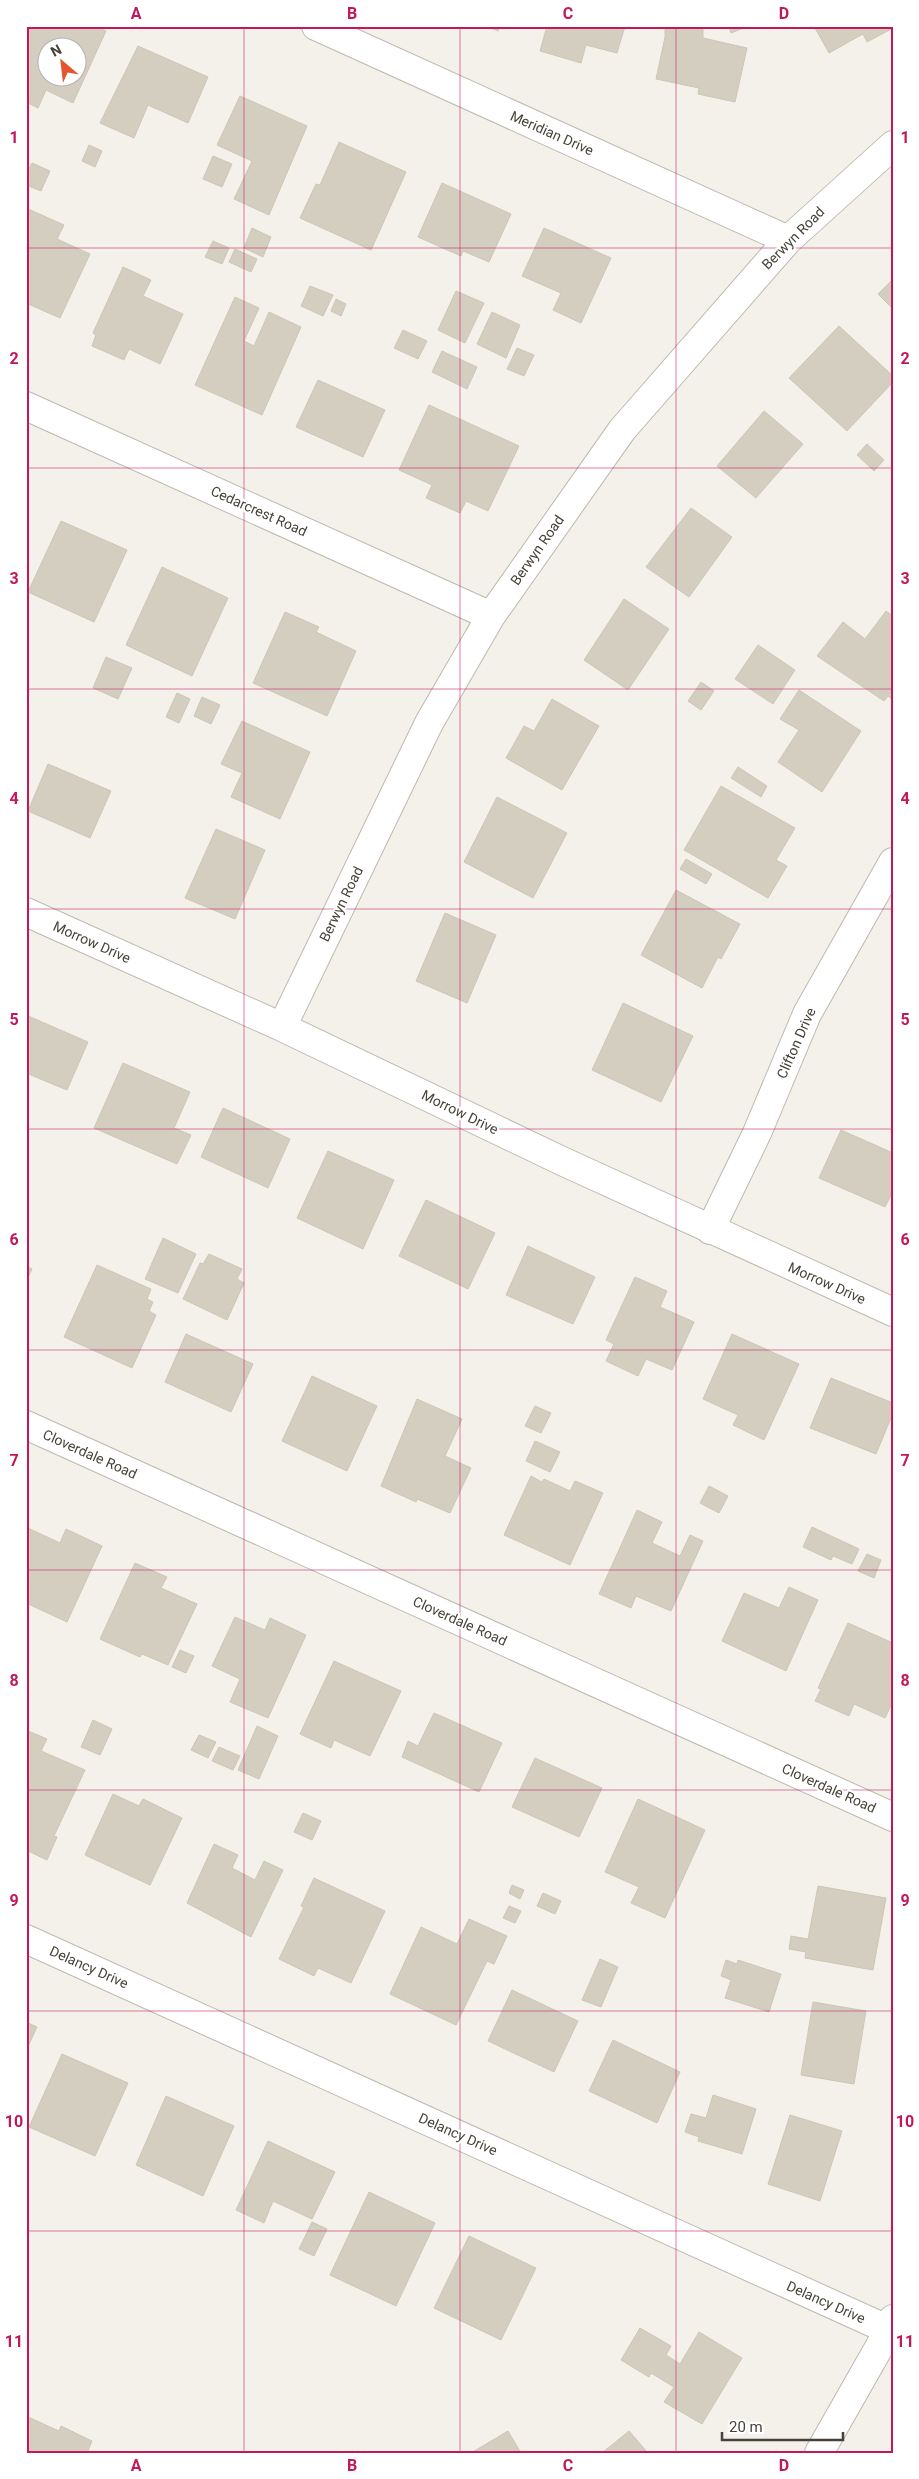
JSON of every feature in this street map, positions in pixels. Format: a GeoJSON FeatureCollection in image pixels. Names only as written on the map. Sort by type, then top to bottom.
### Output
{"type":"FeatureCollection","features":[{"type":"Feature","properties":{"kind":"street","name":"Meridian Drive"},"geometry":{"type":"LineString","coordinates":[[316,26],[788,240]]}},
{"type":"Feature","properties":{"kind":"street","name":"Berwyn Road"},"geometry":{"type":"LineString","coordinates":[[282,1027],[429,723],[491,616],[622,430],[788,240],[893,146]]}},
{"type":"Feature","properties":{"kind":"street","name":"Cedarcrest Road"},"geometry":{"type":"LineString","coordinates":[[26,406],[491,616]]}},
{"type":"Feature","properties":{"kind":"street","name":"Clifton Drive"},"geometry":{"type":"LineString","coordinates":[[710,1230],[757,1133],[807,1014],[893,862]]}},
{"type":"Feature","properties":{"kind":"street","name":"Morrow Drive"},"geometry":{"type":"LineString","coordinates":[[26,912],[282,1027],[710,1230],[893,1312]]}},
{"type":"Feature","properties":{"kind":"street","name":"Cloverdale Road"},"geometry":{"type":"LineString","coordinates":[[26,1425],[893,1817]]}},
{"type":"Feature","properties":{"kind":"street","name":"Delancy Drive"},"geometry":{"type":"LineString","coordinates":[[26,1939],[891,2325]]}},
{"type":"Feature","properties":{"kind":"street"},"geometry":{"type":"LineString","coordinates":[[819,2453],[891,2325]]}},
{"type":"Feature","properties":{"kind":"building"},"geometry":{"type":"Polygon","coordinates":[[[26,26],[95,26],[106,31],[88,70],[88,38],[38,38],[38,88],[80,88],[73,103],[46,90],[38,108],[26,102],[26,26]]]}},
{"type":"Feature","properties":{"kind":"building"},"geometry":{"type":"Polygon","coordinates":[[[486,26],[500,26],[498,31],[486,26]]]}},
{"type":"Feature","properties":{"kind":"building"},"geometry":{"type":"Polygon","coordinates":[[[547,26],[625,26],[617,53],[586,45],[581,63],[540,51],[547,26]]]}},
{"type":"Feature","properties":{"kind":"building"},"geometry":{"type":"Polygon","coordinates":[[[665,26],[703,26],[703,38],[747,48],[735,102],[698,94],[699,88],[656,79],[665,37],[665,26]]]}},
{"type":"Feature","properties":{"kind":"building"},"geometry":{"type":"Polygon","coordinates":[[[729,26],[749,26],[731,33],[729,26]]]}},
{"type":"Feature","properties":{"kind":"building"},"geometry":{"type":"Polygon","coordinates":[[[814,26],[892,26],[893,28],[867,42],[863,34],[829,53],[814,26]]]}},
{"type":"Feature","properties":{"kind":"building"},"geometry":{"type":"Polygon","coordinates":[[[138,46],[208,77],[188,123],[148,105],[134,138],[100,123],[138,46]]]}},
{"type":"Feature","properties":{"kind":"building"},"geometry":{"type":"Polygon","coordinates":[[[240,96],[307,126],[269,215],[234,199],[252,161],[217,145],[240,96]]]}},
{"type":"Feature","properties":{"kind":"building"},"geometry":{"type":"Polygon","coordinates":[[[339,142],[406,172],[371,250],[300,218],[316,184],[320,185],[339,142]]]}},
{"type":"Feature","properties":{"kind":"building"},"geometry":{"type":"Polygon","coordinates":[[[89,145],[102,151],[95,167],[82,161],[89,145]]]}},
{"type":"Feature","properties":{"kind":"building"},"geometry":{"type":"Polygon","coordinates":[[[213,156],[232,164],[222,187],[203,179],[213,156]]]}},
{"type":"Feature","properties":{"kind":"building"},"geometry":{"type":"Polygon","coordinates":[[[32,163],[50,171],[41,191],[26,185],[26,175],[32,163]]]}},
{"type":"Feature","properties":{"kind":"building"},"geometry":{"type":"Polygon","coordinates":[[[442,183],[511,214],[489,262],[463,251],[461,256],[418,237],[442,183]]]}},
{"type":"Feature","properties":{"kind":"building"},"geometry":{"type":"Polygon","coordinates":[[[26,208],[64,225],[57,239],[90,254],[60,318],[26,303],[26,208]]]}},
{"type":"Feature","properties":{"kind":"building"},"geometry":{"type":"Polygon","coordinates":[[[252,228],[271,237],[263,257],[244,248],[252,228]]]}},
{"type":"Feature","properties":{"kind":"building"},"geometry":{"type":"Polygon","coordinates":[[[544,228],[611,258],[581,323],[553,310],[561,293],[522,276],[544,228]]]}},
{"type":"Feature","properties":{"kind":"building"},"geometry":{"type":"Polygon","coordinates":[[[213,241],[229,248],[222,264],[205,257],[213,241]]]}},
{"type":"Feature","properties":{"kind":"building"},"geometry":{"type":"Polygon","coordinates":[[[235,249],[257,259],[251,272],[229,262],[235,249]]]}},
{"type":"Feature","properties":{"kind":"building"},"geometry":{"type":"Polygon","coordinates":[[[123,267],[151,280],[143,296],[183,314],[160,364],[129,349],[124,360],[92,346],[96,335],[93,333],[123,267]]]}},
{"type":"Feature","properties":{"kind":"building"},"geometry":{"type":"Polygon","coordinates":[[[893,279],[893,309],[878,294],[893,279]]]}},
{"type":"Feature","properties":{"kind":"building"},"geometry":{"type":"Polygon","coordinates":[[[310,286],[333,295],[323,316],[301,306],[310,286]]]}},
{"type":"Feature","properties":{"kind":"building"},"geometry":{"type":"Polygon","coordinates":[[[456,291],[484,303],[465,343],[438,330],[456,291]]]}},
{"type":"Feature","properties":{"kind":"building"},"geometry":{"type":"Polygon","coordinates":[[[235,297],[259,308],[244,341],[254,346],[269,312],[301,327],[262,415],[195,385],[235,297]]]}},
{"type":"Feature","properties":{"kind":"building"},"geometry":{"type":"Polygon","coordinates":[[[336,299],[346,304],[341,316],[331,311],[336,299]]]}},
{"type":"Feature","properties":{"kind":"building"},"geometry":{"type":"Polygon","coordinates":[[[492,312],[520,325],[506,358],[477,344],[492,312]]]}},
{"type":"Feature","properties":{"kind":"building"},"geometry":{"type":"Polygon","coordinates":[[[839,326],[893,376],[893,382],[847,431],[789,378],[839,326]]]}},
{"type":"Feature","properties":{"kind":"building"},"geometry":{"type":"Polygon","coordinates":[[[403,330],[427,341],[418,359],[394,348],[403,330]]]}},
{"type":"Feature","properties":{"kind":"building"},"geometry":{"type":"Polygon","coordinates":[[[517,348],[534,355],[524,376],[507,369],[517,348]]]}},
{"type":"Feature","properties":{"kind":"building"},"geometry":{"type":"Polygon","coordinates":[[[442,351],[477,367],[467,389],[432,372],[442,351]]]}},
{"type":"Feature","properties":{"kind":"building"},"geometry":{"type":"Polygon","coordinates":[[[318,380],[385,410],[363,457],[296,427],[318,380]]]}},
{"type":"Feature","properties":{"kind":"building"},"geometry":{"type":"Polygon","coordinates":[[[429,405],[519,446],[488,511],[466,501],[460,513],[426,498],[432,485],[399,470],[429,405]]]}},
{"type":"Feature","properties":{"kind":"building"},"geometry":{"type":"Polygon","coordinates":[[[764,411],[803,444],[756,498],[717,466],[764,411]]]}},
{"type":"Feature","properties":{"kind":"building"},"geometry":{"type":"Polygon","coordinates":[[[867,444],[884,460],[874,471],[857,455],[867,444]]]}},
{"type":"Feature","properties":{"kind":"building"},"geometry":{"type":"Polygon","coordinates":[[[691,508],[732,537],[689,597],[646,567],[691,508]]]}},
{"type":"Feature","properties":{"kind":"building"},"geometry":{"type":"Polygon","coordinates":[[[61,521],[127,550],[94,622],[28,592],[61,521]]]}},
{"type":"Feature","properties":{"kind":"building"},"geometry":{"type":"Polygon","coordinates":[[[162,567],[228,598],[192,676],[126,645],[162,567]]]}},
{"type":"Feature","properties":{"kind":"building"},"geometry":{"type":"Polygon","coordinates":[[[624,599],[669,629],[628,690],[584,660],[624,599]]]}},
{"type":"Feature","properties":{"kind":"building"},"geometry":{"type":"Polygon","coordinates":[[[886,611],[893,616],[893,700],[888,696],[884,701],[817,656],[843,622],[865,639],[886,611]]]}},
{"type":"Feature","properties":{"kind":"building"},"geometry":{"type":"Polygon","coordinates":[[[285,612],[319,627],[316,632],[356,651],[327,716],[253,683],[285,612]]]}},
{"type":"Feature","properties":{"kind":"building"},"geometry":{"type":"Polygon","coordinates":[[[758,645],[795,670],[773,704],[735,679],[758,645]]]}},
{"type":"Feature","properties":{"kind":"building"},"geometry":{"type":"Polygon","coordinates":[[[106,657],[132,668],[118,699],[93,688],[106,657]]]}},
{"type":"Feature","properties":{"kind":"building"},"geometry":{"type":"Polygon","coordinates":[[[701,682],[714,691],[701,710],[688,701],[701,682]]]}},
{"type":"Feature","properties":{"kind":"building"},"geometry":{"type":"Polygon","coordinates":[[[799,690],[861,731],[822,792],[778,762],[799,730],[780,719],[799,690]]]}},
{"type":"Feature","properties":{"kind":"building"},"geometry":{"type":"Polygon","coordinates":[[[177,693],[190,699],[179,723],[166,717],[177,693]]]}},
{"type":"Feature","properties":{"kind":"building"},"geometry":{"type":"Polygon","coordinates":[[[202,697],[220,705],[211,724],[194,716],[202,697]]]}},
{"type":"Feature","properties":{"kind":"building"},"geometry":{"type":"Polygon","coordinates":[[[552,699],[599,726],[562,790],[506,758],[524,726],[534,731],[552,699]]]}},
{"type":"Feature","properties":{"kind":"building"},"geometry":{"type":"Polygon","coordinates":[[[242,721],[310,752],[280,819],[231,797],[242,773],[221,764],[242,721]]]}},
{"type":"Feature","properties":{"kind":"building"},"geometry":{"type":"Polygon","coordinates":[[[48,764],[111,791],[90,838],[28,811],[48,764]]]}},
{"type":"Feature","properties":{"kind":"building"},"geometry":{"type":"Polygon","coordinates":[[[738,767],[767,786],[761,797],[731,778],[738,767]]]}},
{"type":"Feature","properties":{"kind":"building"},"geometry":{"type":"Polygon","coordinates":[[[721,786],[795,828],[776,860],[787,866],[768,898],[684,850],[721,786]]]}},
{"type":"Feature","properties":{"kind":"building"},"geometry":{"type":"Polygon","coordinates":[[[497,797],[567,833],[533,898],[464,862],[497,797]]]}},
{"type":"Feature","properties":{"kind":"building"},"geometry":{"type":"Polygon","coordinates":[[[216,829],[265,850],[235,919],[185,898],[216,829]]]}},
{"type":"Feature","properties":{"kind":"building"},"geometry":{"type":"Polygon","coordinates":[[[686,859],[712,874],[706,884],[680,869],[686,859]]]}},
{"type":"Feature","properties":{"kind":"building"},"geometry":{"type":"Polygon","coordinates":[[[676,890],[740,924],[721,959],[718,957],[702,988],[641,955],[676,890]]]}},
{"type":"Feature","properties":{"kind":"building"},"geometry":{"type":"Polygon","coordinates":[[[445,913],[496,935],[467,1003],[416,981],[445,913]]]}},
{"type":"Feature","properties":{"kind":"building"},"geometry":{"type":"Polygon","coordinates":[[[623,1003],[693,1036],[661,1102],[592,1070],[623,1003]]]}},
{"type":"Feature","properties":{"kind":"building"},"geometry":{"type":"Polygon","coordinates":[[[26,1015],[88,1042],[67,1090],[26,1073],[26,1015]]]}},
{"type":"Feature","properties":{"kind":"building"},"geometry":{"type":"Polygon","coordinates":[[[123,1063],[190,1092],[174,1128],[191,1135],[177,1164],[94,1128],[123,1063]]]}},
{"type":"Feature","properties":{"kind":"building"},"geometry":{"type":"Polygon","coordinates":[[[223,1108],[290,1139],[268,1188],[201,1157],[223,1108]]]}},
{"type":"Feature","properties":{"kind":"building"},"geometry":{"type":"Polygon","coordinates":[[[841,1130],[893,1153],[893,1191],[885,1207],[819,1178],[841,1130]]]}},
{"type":"Feature","properties":{"kind":"building"},"geometry":{"type":"Polygon","coordinates":[[[328,1151],[394,1180],[363,1249],[297,1218],[328,1151]]]}},
{"type":"Feature","properties":{"kind":"building"},"geometry":{"type":"Polygon","coordinates":[[[426,1200],[495,1233],[468,1289],[399,1256],[426,1200]]]}},
{"type":"Feature","properties":{"kind":"building"},"geometry":{"type":"Polygon","coordinates":[[[163,1238],[196,1254],[178,1293],[145,1279],[163,1238]]]}},
{"type":"Feature","properties":{"kind":"building"},"geometry":{"type":"Polygon","coordinates":[[[528,1246],[595,1277],[573,1324],[506,1295],[528,1246]]]}},
{"type":"Feature","properties":{"kind":"building"},"geometry":{"type":"Polygon","coordinates":[[[209,1254],[242,1269],[237,1279],[244,1283],[227,1320],[183,1299],[200,1263],[203,1264],[209,1254]]]}},
{"type":"Feature","properties":{"kind":"building"},"geometry":{"type":"Polygon","coordinates":[[[97,1265],[151,1289],[147,1299],[153,1302],[149,1311],[156,1315],[132,1368],[64,1337],[97,1265]]]}},
{"type":"Feature","properties":{"kind":"building"},"geometry":{"type":"Polygon","coordinates":[[[26,1266],[32,1269],[26,1282],[26,1266]]]}},
{"type":"Feature","properties":{"kind":"building"},"geometry":{"type":"Polygon","coordinates":[[[635,1277],[667,1291],[660,1307],[694,1322],[672,1370],[646,1359],[638,1376],[606,1361],[614,1344],[606,1340],[635,1277]]]}},
{"type":"Feature","properties":{"kind":"building"},"geometry":{"type":"Polygon","coordinates":[[[186,1334],[253,1364],[231,1412],[165,1382],[186,1334]]]}},
{"type":"Feature","properties":{"kind":"building"},"geometry":{"type":"Polygon","coordinates":[[[732,1334],[799,1364],[764,1440],[733,1425],[738,1415],[703,1399],[732,1334]]]}},
{"type":"Feature","properties":{"kind":"building"},"geometry":{"type":"Polygon","coordinates":[[[312,1376],[377,1406],[347,1471],[282,1441],[312,1376]]]}},
{"type":"Feature","properties":{"kind":"building"},"geometry":{"type":"Polygon","coordinates":[[[831,1378],[893,1403],[893,1413],[876,1454],[810,1428],[831,1378]]]}},
{"type":"Feature","properties":{"kind":"building"},"geometry":{"type":"Polygon","coordinates":[[[417,1399],[462,1419],[445,1456],[471,1468],[450,1513],[417,1499],[416,1502],[381,1486],[417,1399]]]}},
{"type":"Feature","properties":{"kind":"building"},"geometry":{"type":"Polygon","coordinates":[[[535,1406],[551,1413],[541,1433],[525,1426],[535,1406]]]}},
{"type":"Feature","properties":{"kind":"building"},"geometry":{"type":"Polygon","coordinates":[[[535,1441],[560,1452],[550,1472],[526,1461],[535,1441]]]}},
{"type":"Feature","properties":{"kind":"building"},"geometry":{"type":"Polygon","coordinates":[[[531,1476],[542,1482],[544,1479],[570,1491],[575,1481],[603,1493],[570,1565],[504,1535],[531,1476]]]}},
{"type":"Feature","properties":{"kind":"building"},"geometry":{"type":"Polygon","coordinates":[[[709,1486],[728,1496],[719,1513],[700,1503],[709,1486]]]}},
{"type":"Feature","properties":{"kind":"building"},"geometry":{"type":"Polygon","coordinates":[[[637,1510],[662,1522],[652,1543],[680,1556],[690,1535],[703,1541],[671,1611],[636,1596],[631,1608],[599,1594],[637,1510]]]}},
{"type":"Feature","properties":{"kind":"building"},"geometry":{"type":"Polygon","coordinates":[[[812,1527],[859,1549],[852,1564],[833,1556],[831,1560],[803,1547],[812,1527]]]}},
{"type":"Feature","properties":{"kind":"building"},"geometry":{"type":"Polygon","coordinates":[[[28,1528],[60,1543],[66,1529],[102,1546],[67,1622],[26,1603],[28,1528]]]}},
{"type":"Feature","properties":{"kind":"building"},"geometry":{"type":"Polygon","coordinates":[[[867,1554],[881,1560],[874,1578],[858,1571],[867,1554]]]}},
{"type":"Feature","properties":{"kind":"building"},"geometry":{"type":"Polygon","coordinates":[[[135,1563],[167,1577],[161,1588],[197,1604],[168,1665],[142,1654],[140,1657],[100,1639],[135,1563]]]}},
{"type":"Feature","properties":{"kind":"building"},"geometry":{"type":"Polygon","coordinates":[[[789,1587],[818,1600],[786,1671],[722,1641],[744,1593],[779,1608],[789,1587]]]}},
{"type":"Feature","properties":{"kind":"building"},"geometry":{"type":"Polygon","coordinates":[[[235,1617],[265,1630],[270,1618],[306,1635],[268,1718],[230,1702],[240,1679],[212,1666],[235,1617]]]}},
{"type":"Feature","properties":{"kind":"building"},"geometry":{"type":"Polygon","coordinates":[[[848,1623],[893,1643],[893,1701],[885,1718],[854,1704],[849,1716],[815,1701],[821,1689],[818,1688],[848,1623]]]}},
{"type":"Feature","properties":{"kind":"building"},"geometry":{"type":"Polygon","coordinates":[[[180,1650],[194,1656],[186,1673],[172,1667],[180,1650]]]}},
{"type":"Feature","properties":{"kind":"building"},"geometry":{"type":"Polygon","coordinates":[[[334,1661],[401,1691],[370,1756],[334,1740],[331,1748],[300,1734],[334,1661]]]}},
{"type":"Feature","properties":{"kind":"building"},"geometry":{"type":"Polygon","coordinates":[[[434,1713],[502,1743],[479,1792],[402,1757],[408,1741],[418,1746],[434,1713]]]}},
{"type":"Feature","properties":{"kind":"building"},"geometry":{"type":"Polygon","coordinates":[[[93,1720],[112,1729],[100,1755],[81,1747],[93,1720]]]}},
{"type":"Feature","properties":{"kind":"building"},"geometry":{"type":"Polygon","coordinates":[[[257,1726],[278,1736],[259,1779],[238,1770],[257,1726]]]}},
{"type":"Feature","properties":{"kind":"building"},"geometry":{"type":"Polygon","coordinates":[[[26,1730],[47,1739],[41,1751],[85,1770],[54,1836],[57,1837],[47,1860],[26,1850],[26,1730]]]}},
{"type":"Feature","properties":{"kind":"building"},"geometry":{"type":"Polygon","coordinates":[[[199,1735],[216,1742],[208,1758],[191,1750],[199,1735]]]}},
{"type":"Feature","properties":{"kind":"building"},"geometry":{"type":"Polygon","coordinates":[[[219,1747],[240,1756],[233,1770],[212,1761],[219,1747]]]}},
{"type":"Feature","properties":{"kind":"building"},"geometry":{"type":"Polygon","coordinates":[[[535,1758],[602,1788],[579,1837],[512,1807],[535,1758]]]}},
{"type":"Feature","properties":{"kind":"building"},"geometry":{"type":"Polygon","coordinates":[[[113,1794],[139,1806],[143,1799],[182,1818],[150,1885],[85,1855],[113,1794]]]}},
{"type":"Feature","properties":{"kind":"building"},"geometry":{"type":"Polygon","coordinates":[[[638,1799],[705,1830],[665,1918],[631,1903],[639,1887],[605,1872],[638,1799]]]}},
{"type":"Feature","properties":{"kind":"building"},"geometry":{"type":"Polygon","coordinates":[[[303,1813],[321,1821],[312,1840],[294,1832],[303,1813]]]}},
{"type":"Feature","properties":{"kind":"building"},"geometry":{"type":"Polygon","coordinates":[[[214,1844],[238,1855],[232,1868],[255,1880],[264,1861],[283,1870],[251,1937],[187,1903],[214,1844]]]}},
{"type":"Feature","properties":{"kind":"building"},"geometry":{"type":"Polygon","coordinates":[[[314,1878],[385,1911],[351,1983],[318,1968],[314,1976],[279,1959],[304,1907],[301,1906],[314,1878]]]}},
{"type":"Feature","properties":{"kind":"building"},"geometry":{"type":"Polygon","coordinates":[[[512,1885],[524,1890],[520,1899],[509,1893],[512,1885]]]}},
{"type":"Feature","properties":{"kind":"building"},"geometry":{"type":"Polygon","coordinates":[[[818,1886],[886,1898],[873,1970],[805,1958],[806,1952],[789,1949],[791,1936],[808,1939],[818,1886]]]}},
{"type":"Feature","properties":{"kind":"building"},"geometry":{"type":"Polygon","coordinates":[[[543,1893],[561,1901],[555,1914],[537,1906],[543,1893]]]}},
{"type":"Feature","properties":{"kind":"building"},"geometry":{"type":"Polygon","coordinates":[[[509,1906],[521,1911],[515,1923],[503,1918],[509,1906]]]}},
{"type":"Feature","properties":{"kind":"building"},"geometry":{"type":"Polygon","coordinates":[[[469,1919],[507,1936],[494,1964],[487,1961],[456,2025],[390,1994],[421,1927],[457,1944],[469,1919]]]}},
{"type":"Feature","properties":{"kind":"building"},"geometry":{"type":"Polygon","coordinates":[[[600,1959],[618,1967],[601,2007],[582,2000],[600,1959]]]}},
{"type":"Feature","properties":{"kind":"building"},"geometry":{"type":"Polygon","coordinates":[[[726,1960],[737,1964],[738,1960],[781,1974],[769,2012],[725,1998],[731,1980],[721,1976],[726,1960]]]}},
{"type":"Feature","properties":{"kind":"building"},"geometry":{"type":"Polygon","coordinates":[[[512,1990],[578,2021],[554,2072],[488,2041],[512,1990]]]}},
{"type":"Feature","properties":{"kind":"building"},"geometry":{"type":"Polygon","coordinates":[[[813,2002],[866,2011],[854,2084],[801,2075],[813,2002]]]}},
{"type":"Feature","properties":{"kind":"building"},"geometry":{"type":"Polygon","coordinates":[[[26,2022],[37,2027],[26,2051],[26,2022]]]}},
{"type":"Feature","properties":{"kind":"building"},"geometry":{"type":"Polygon","coordinates":[[[613,2040],[680,2072],[657,2123],[589,2091],[613,2040]]]}},
{"type":"Feature","properties":{"kind":"building"},"geometry":{"type":"Polygon","coordinates":[[[62,2054],[128,2083],[95,2156],[29,2127],[62,2054]]]}},
{"type":"Feature","properties":{"kind":"building"},"geometry":{"type":"Polygon","coordinates":[[[713,2095],[756,2109],[742,2154],[698,2141],[699,2137],[685,2132],[691,2114],[706,2118],[713,2095]]]}},
{"type":"Feature","properties":{"kind":"building"},"geometry":{"type":"Polygon","coordinates":[[[166,2096],[234,2126],[203,2196],[136,2165],[166,2096]]]}},
{"type":"Feature","properties":{"kind":"building"},"geometry":{"type":"Polygon","coordinates":[[[790,2115],[842,2131],[820,2201],[768,2184],[790,2115]]]}},
{"type":"Feature","properties":{"kind":"building"},"geometry":{"type":"Polygon","coordinates":[[[268,2141],[335,2172],[312,2219],[273,2201],[264,2223],[236,2210],[268,2141]]]}},
{"type":"Feature","properties":{"kind":"building"},"geometry":{"type":"Polygon","coordinates":[[[369,2192],[435,2223],[396,2306],[330,2275],[369,2192]]]}},
{"type":"Feature","properties":{"kind":"building"},"geometry":{"type":"Polygon","coordinates":[[[312,2222],[327,2229],[314,2256],[299,2249],[312,2222]]]}},
{"type":"Feature","properties":{"kind":"building"},"geometry":{"type":"Polygon","coordinates":[[[469,2236],[536,2268],[501,2340],[434,2308],[469,2236]]]}},
{"type":"Feature","properties":{"kind":"building"},"geometry":{"type":"Polygon","coordinates":[[[640,2328],[671,2346],[666,2355],[680,2364],[699,2332],[742,2358],[702,2424],[664,2402],[674,2387],[651,2373],[649,2377],[621,2360],[640,2328]]]}},
{"type":"Feature","properties":{"kind":"building"},"geometry":{"type":"Polygon","coordinates":[[[26,2416],[59,2431],[61,2426],[92,2441],[87,2453],[26,2453],[26,2416]]]}},
{"type":"Feature","properties":{"kind":"building"},"geometry":{"type":"Polygon","coordinates":[[[508,2431],[521,2453],[471,2453],[508,2431]]]}},
{"type":"Feature","properties":{"kind":"building"},"geometry":{"type":"Polygon","coordinates":[[[629,2431],[648,2453],[602,2453],[629,2431]]]}}]}
